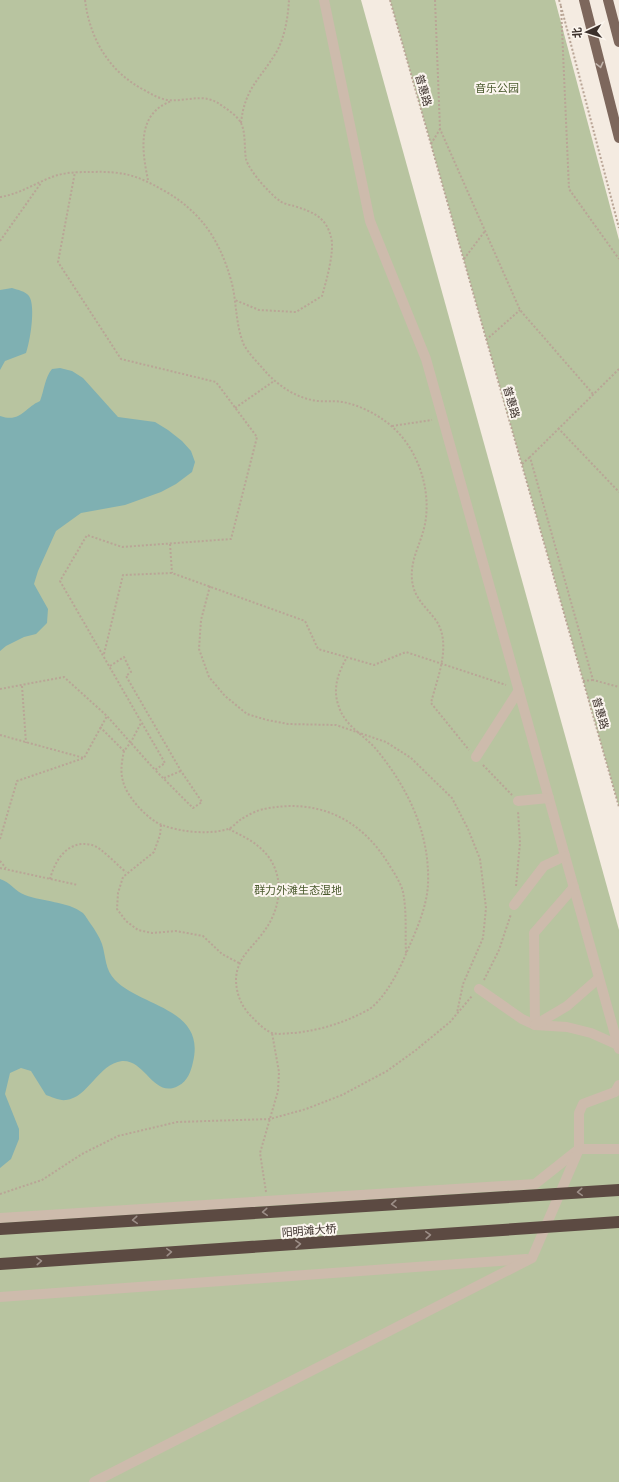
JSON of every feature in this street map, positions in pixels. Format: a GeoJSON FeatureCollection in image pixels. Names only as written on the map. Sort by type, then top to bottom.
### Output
{"type":"FeatureCollection","features":[{"type":"Feature","properties":{"kind":"highway","name":"阳明滩大桥"},"geometry":{"type":"LineString","coordinates":[[0,1229],[619,1190]]}},
{"type":"Feature","properties":{"kind":"highway","name":"阳明滩大桥"},"geometry":{"type":"LineString","coordinates":[[0,1264],[619,1222]]}},
{"type":"Feature","properties":{"kind":"main road"},"geometry":{"type":"LineString","coordinates":[[584,0],[619,138]]}},
{"type":"Feature","properties":{"kind":"main road"},"geometry":{"type":"LineString","coordinates":[[608,0],[619,42]]}},
{"type":"Feature","properties":{"kind":"lane"},"geometry":{"type":"LineString","coordinates":[[324,0],[370,221],[426,358],[619,1047]]}},
{"type":"Feature","properties":{"kind":"lane"},"geometry":{"type":"LineString","coordinates":[[476,757],[519,690]]}},
{"type":"Feature","properties":{"kind":"lane"},"geometry":{"type":"LineString","coordinates":[[518,801],[549,798]]}},
{"type":"Feature","properties":{"kind":"lane"},"geometry":{"type":"LineString","coordinates":[[514,905],[544,866],[565,856]]}},
{"type":"Feature","properties":{"kind":"lane"},"geometry":{"type":"LineString","coordinates":[[535,1025],[534,933],[574,887]]}},
{"type":"Feature","properties":{"kind":"lane"},"geometry":{"type":"LineString","coordinates":[[535,1025],[567,1006],[599,978]]}},
{"type":"Feature","properties":{"kind":"lane"},"geometry":{"type":"LineString","coordinates":[[479,989],[522,1019],[535,1025],[567,1027],[591,1033],[619,1047]]}},
{"type":"Feature","properties":{"kind":"lane"},"geometry":{"type":"LineString","coordinates":[[94,1482],[532,1258],[579,1149],[579,1113],[583,1104],[615,1092],[619,1085]]}},
{"type":"Feature","properties":{"kind":"lane"},"geometry":{"type":"LineString","coordinates":[[0,1218],[535,1184],[579,1149],[619,1149]]}},
{"type":"Feature","properties":{"kind":"lane"},"geometry":{"type":"LineString","coordinates":[[0,1297],[532,1258]]}},
{"type":"Feature","properties":{"kind":"path"},"geometry":{"type":"LineString","coordinates":[[85,0],[88,19],[94,38],[117,71],[126,80],[138,88],[157,97],[173,100],[197,98],[213,100],[226,109],[241,123]]}},
{"type":"Feature","properties":{"kind":"path"},"geometry":{"type":"LineString","coordinates":[[235,300],[259,310],[296,312],[322,296],[329,269],[332,238],[322,218],[281,202],[261,181],[247,160],[241,123],[247,96],[255,81],[278,50],[288,18],[289,0]]}},
{"type":"Feature","properties":{"kind":"path","name":"普惠路"},"geometry":{"type":"LineString","coordinates":[[390,0],[619,807]]}},
{"type":"Feature","properties":{"kind":"path"},"geometry":{"type":"LineString","coordinates":[[435,0],[440,129],[520,310],[593,394]]}},
{"type":"Feature","properties":{"kind":"path"},"geometry":{"type":"LineString","coordinates":[[559,0],[619,228]]}},
{"type":"Feature","properties":{"kind":"path"},"geometry":{"type":"LineString","coordinates":[[561,6],[569,189],[619,259]]}},
{"type":"Feature","properties":{"kind":"path"},"geometry":{"type":"LineString","coordinates":[[148,180],[143,146],[144,134],[156,109],[173,100]]}},
{"type":"Feature","properties":{"kind":"path"},"geometry":{"type":"LineString","coordinates":[[431,144],[440,129]]}},
{"type":"Feature","properties":{"kind":"path"},"geometry":{"type":"LineString","coordinates":[[0,197],[58,175],[75,172],[109,171],[132,174],[148,180],[190,207],[204,222],[221,253],[229,275],[238,322],[245,346],[274,380],[304,398],[315,401],[347,402],[374,414],[392,426],[412,452],[422,476],[425,488],[425,523],[413,560],[412,578],[417,597],[440,628],[443,650],[431,703],[476,757],[518,801],[520,843],[514,905],[499,950],[479,989],[450,1022],[387,1072],[342,1095],[306,1109],[270,1119],[177,1122],[118,1136],[82,1154],[42,1180],[0,1194]]}},
{"type":"Feature","properties":{"kind":"path"},"geometry":{"type":"LineString","coordinates":[[75,172],[58,262],[122,359],[216,382],[257,437],[231,539],[122,547],[87,535],[60,581],[104,655],[164,763],[155,770]]}},
{"type":"Feature","properties":{"kind":"path"},"geometry":{"type":"LineString","coordinates":[[0,241],[42,182]]}},
{"type":"Feature","properties":{"kind":"path"},"geometry":{"type":"LineString","coordinates":[[464,260],[485,231]]}},
{"type":"Feature","properties":{"kind":"path"},"geometry":{"type":"LineString","coordinates":[[486,340],[520,310]]}},
{"type":"Feature","properties":{"kind":"path"},"geometry":{"type":"LineString","coordinates":[[522,465],[619,369]]}},
{"type":"Feature","properties":{"kind":"path"},"geometry":{"type":"LineString","coordinates":[[235,408],[274,380]]}},
{"type":"Feature","properties":{"kind":"path"},"geometry":{"type":"LineString","coordinates":[[392,426],[443,418]]}},
{"type":"Feature","properties":{"kind":"path"},"geometry":{"type":"LineString","coordinates":[[558,428],[619,492]]}},
{"type":"Feature","properties":{"kind":"path"},"geometry":{"type":"LineString","coordinates":[[530,456],[593,680]]}},
{"type":"Feature","properties":{"kind":"path"},"geometry":{"type":"LineString","coordinates":[[170,544],[172,573]]}},
{"type":"Feature","properties":{"kind":"path"},"geometry":{"type":"LineString","coordinates":[[104,655],[123,575],[172,573],[305,621],[318,649],[374,665],[406,652],[441,662],[519,690]]}},
{"type":"Feature","properties":{"kind":"path"},"geometry":{"type":"LineString","coordinates":[[210,586],[201,620],[199,649],[209,677],[225,696],[247,714],[267,720],[288,724],[336,725],[386,742],[411,758],[452,798],[468,829],[480,859],[486,908],[483,938],[463,984],[457,1014]]}},
{"type":"Feature","properties":{"kind":"path"},"geometry":{"type":"LineString","coordinates":[[0,689],[64,677],[107,716],[155,770],[193,808],[202,802],[181,771],[126,676],[131,672],[124,657],[110,666]]}},
{"type":"Feature","properties":{"kind":"path"},"geometry":{"type":"LineString","coordinates":[[229,829],[257,845],[264,851],[275,871],[279,889],[279,903],[275,914],[263,934],[239,963],[236,979],[239,999],[245,1010],[260,1026],[272,1033],[282,1034],[329,1028],[370,1009],[385,993],[406,954],[421,917],[428,886],[425,846],[417,815],[404,787],[375,748],[346,721],[339,708],[336,685],[339,672],[347,657]]}},
{"type":"Feature","properties":{"kind":"path"},"geometry":{"type":"LineString","coordinates":[[583,682],[593,680],[619,687]]}},
{"type":"Feature","properties":{"kind":"path"},"geometry":{"type":"LineString","coordinates":[[22,686],[26,743]]}},
{"type":"Feature","properties":{"kind":"path"},"geometry":{"type":"LineString","coordinates":[[0,839],[17,780],[84,758],[107,716]]}},
{"type":"Feature","properties":{"kind":"path"},"geometry":{"type":"LineString","coordinates":[[141,723],[131,742],[124,751],[122,761],[123,781],[131,799],[161,825],[198,832],[229,829],[240,820],[262,809],[277,807],[314,807],[352,823],[369,836],[381,851],[403,891],[406,954]]}},
{"type":"Feature","properties":{"kind":"path"},"geometry":{"type":"LineString","coordinates":[[100,727],[124,751]]}},
{"type":"Feature","properties":{"kind":"path"},"geometry":{"type":"LineString","coordinates":[[0,735],[84,758]]}},
{"type":"Feature","properties":{"kind":"path"},"geometry":{"type":"LineString","coordinates":[[164,778],[181,771]]}},
{"type":"Feature","properties":{"kind":"path"},"geometry":{"type":"LineString","coordinates":[[161,825],[160,834],[154,852],[123,877],[118,893],[117,908],[126,921],[138,930],[152,933],[176,932],[203,936],[222,954],[239,963]]}},
{"type":"Feature","properties":{"kind":"path"},"geometry":{"type":"LineString","coordinates":[[50,879],[54,866],[64,851],[80,845],[92,845],[127,873]]}},
{"type":"Feature","properties":{"kind":"path"},"geometry":{"type":"LineString","coordinates":[[0,861],[6,869]]}},
{"type":"Feature","properties":{"kind":"path"},"geometry":{"type":"LineString","coordinates":[[0,868],[78,885]]}},
{"type":"Feature","properties":{"kind":"path"},"geometry":{"type":"LineString","coordinates":[[267,1201],[260,1154],[278,1091],[279,1072],[272,1033]]}},
{"type":"Feature","properties":{"kind":"green space","name":"群力外滩生态湿地"},"geometry":{"type":"Polygon","coordinates":[[[0,0],[361,0],[619,930],[619,1482],[0,1482],[0,0]]]}},
{"type":"Feature","properties":{"kind":"green space","name":"音乐公园"},"geometry":{"type":"Polygon","coordinates":[[[390,0],[555,0],[619,240],[619,807],[390,0]]]}},
{"type":"Feature","properties":{"kind":"water"},"geometry":{"type":"Polygon","coordinates":[[[12,288],[26,293],[29,296],[32,308],[31,333],[26,353],[5,361],[0,370],[0,290],[12,288]]]}},
{"type":"Feature","properties":{"kind":"water"},"geometry":{"type":"Polygon","coordinates":[[[60,368],[72,371],[83,378],[118,417],[155,422],[168,430],[182,441],[191,451],[195,462],[192,472],[176,484],[161,492],[125,505],[81,513],[56,531],[38,571],[34,584],[48,609],[47,623],[36,634],[24,637],[6,646],[0,651],[0,416],[13,418],[22,414],[40,401],[50,372],[52,369],[60,368]]]}},
{"type":"Feature","properties":{"kind":"water"},"geometry":{"type":"Polygon","coordinates":[[[0,879],[7,882],[25,895],[70,906],[83,913],[100,938],[109,972],[115,980],[126,989],[169,1011],[181,1019],[190,1030],[194,1044],[193,1062],[188,1076],[181,1084],[170,1089],[162,1087],[156,1083],[137,1066],[130,1062],[122,1061],[114,1063],[106,1068],[81,1093],[74,1098],[66,1100],[46,1095],[31,1071],[21,1068],[10,1073],[5,1094],[19,1129],[19,1139],[11,1159],[0,1168],[0,879]]]}}]}
